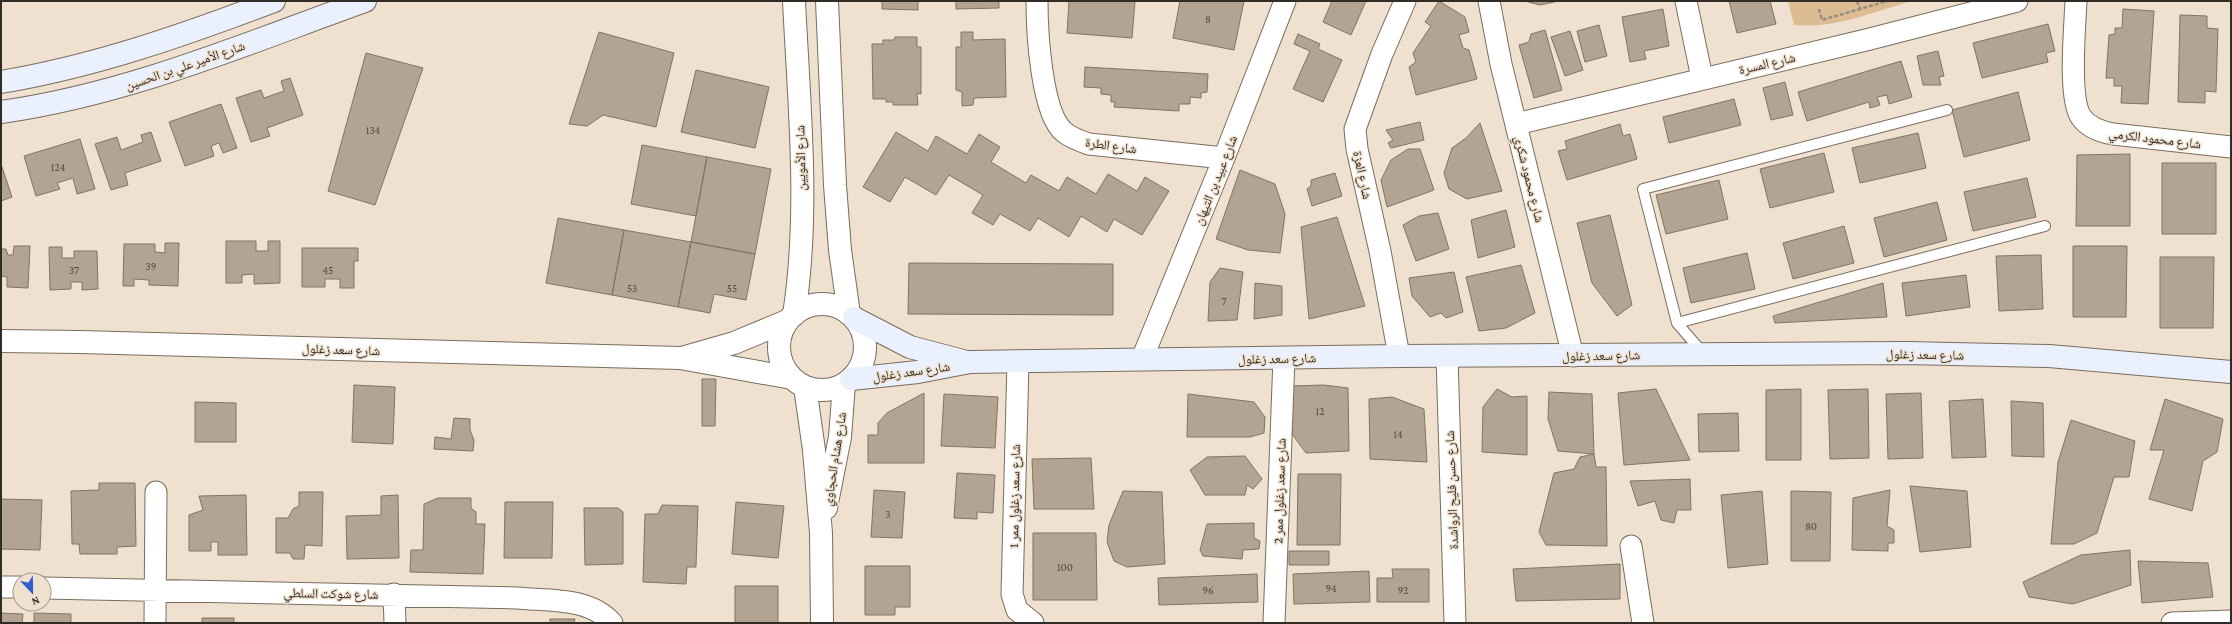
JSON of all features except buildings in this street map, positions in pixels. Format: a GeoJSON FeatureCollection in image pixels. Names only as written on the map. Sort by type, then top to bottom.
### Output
{"type":"FeatureCollection","features":[{"type":"Feature","properties":{"kind":"main road"},"geometry":{"type":"LineString","coordinates":[[1,82],[48,74],[176,38],[274,1]]}},
{"type":"Feature","properties":{"kind":"main road","name":"شارع الأمير علي بن الحسين"},"geometry":{"type":"LineString","coordinates":[[1,112],[101,93],[144,80],[365,1]]}},
{"type":"Feature","properties":{"kind":"main road","name":"شارع سعد زغلول"},"geometry":{"type":"LineString","coordinates":[[852,316],[910,347],[970,362]]}},
{"type":"Feature","properties":{"kind":"main road","name":"شارع سعد زغلول"},"geometry":{"type":"LineString","coordinates":[[848,382],[918,372],[970,362],[1399,356],[1447,357],[1906,353],[2049,356],[2231,372]]}},
{"type":"Feature","properties":{"kind":"street","name":"شارع الأمويين"},"geometry":{"type":"LineString","coordinates":[[791,318],[797,291],[801,215],[794,1]]}},
{"type":"Feature","properties":{"kind":"street"},"geometry":{"type":"LineString","coordinates":[[827,1],[835,185],[840,250],[852,316],[861,330],[865,350],[859,369],[848,382],[825,390],[799,383],[784,368],[780,357],[779,344],[781,332],[791,318],[807,307],[822,304],[836,307],[852,316]]}},
{"type":"Feature","properties":{"kind":"street","name":"شارع الطرة"},"geometry":{"type":"LineString","coordinates":[[1037,1],[1044,78],[1054,114],[1063,131],[1073,138],[1089,144],[1224,158]]}},
{"type":"Feature","properties":{"kind":"street","name":"شارع عبيد بن التيهان"},"geometry":{"type":"LineString","coordinates":[[1142,359],[1224,158],[1285,1]]}},
{"type":"Feature","properties":{"kind":"street","name":"شارع العزة"},"geometry":{"type":"LineString","coordinates":[[1399,356],[1380,251],[1360,166],[1355,129],[1382,54],[1405,1]]}},
{"type":"Feature","properties":{"kind":"street","name":"شارع محمود شكري"},"geometry":{"type":"LineString","coordinates":[[1489,1],[1516,124],[1573,356]]}},
{"type":"Feature","properties":{"kind":"street"},"geometry":{"type":"LineString","coordinates":[[1686,1],[1702,78]]}},
{"type":"Feature","properties":{"kind":"street","name":"شارع المسرة"},"geometry":{"type":"LineString","coordinates":[[1516,124],[1702,78],[1870,39],[2017,1]]}},
{"type":"Feature","properties":{"kind":"street","name":"شارع محمود الكرمي"},"geometry":{"type":"LineString","coordinates":[[2076,1],[2074,96],[2081,116],[2086,122],[2104,132],[2113,134],[2231,147]]}},
{"type":"Feature","properties":{"kind":"street","name":"شارع سعد زغلول"},"geometry":{"type":"LineString","coordinates":[[680,358],[734,343],[791,318]]}},
{"type":"Feature","properties":{"kind":"street","name":"شارع سعد زغلول"},"geometry":{"type":"LineString","coordinates":[[1,342],[80,342],[680,358],[799,383]]}},
{"type":"Feature","properties":{"kind":"street","name":"شارع حسن فليح الرواشدة"},"geometry":{"type":"LineString","coordinates":[[1447,357],[1455,623]]}},
{"type":"Feature","properties":{"kind":"street","name":"شارع سعد زغلول ممر 2"},"geometry":{"type":"LineString","coordinates":[[1274,623],[1284,358]]}},
{"type":"Feature","properties":{"kind":"street","name":"شارع سعد زغلول ممر 1"},"geometry":{"type":"LineString","coordinates":[[1018,362],[1012,594],[1018,610],[1033,623]]}},
{"type":"Feature","properties":{"kind":"street","name":"شارع هشام الحجاوي"},"geometry":{"type":"LineString","coordinates":[[821,533],[840,437],[848,382]]}},
{"type":"Feature","properties":{"kind":"street","name":"شارع هشام الحجاوي"},"geometry":{"type":"LineString","coordinates":[[799,383],[814,450],[821,533],[822,623]]}},
{"type":"Feature","properties":{"kind":"street"},"geometry":{"type":"LineString","coordinates":[[155,623],[156,492]]}},
{"type":"Feature","properties":{"kind":"street"},"geometry":{"type":"LineString","coordinates":[[1630,546],[1643,623]]}},
{"type":"Feature","properties":{"kind":"street"},"geometry":{"type":"LineString","coordinates":[[1,586],[12,587]]}},
{"type":"Feature","properties":{"kind":"street","name":"شارع شوكت السلطي"},"geometry":{"type":"LineString","coordinates":[[52,588],[394,594],[571,602],[599,611],[612,623]]}},
{"type":"Feature","properties":{"kind":"street"},"geometry":{"type":"LineString","coordinates":[[394,594],[395,623]]}},
{"type":"Feature","properties":{"kind":"street"},"geometry":{"type":"LineString","coordinates":[[2172,623],[2231,621]]}},
{"type":"Feature","properties":{"kind":"lane"},"geometry":{"type":"LineString","coordinates":[[1704,354],[1677,323],[1643,189],[1947,110]]}},
{"type":"Feature","properties":{"kind":"lane"},"geometry":{"type":"LineString","coordinates":[[1677,323],[2045,226]]}},
{"type":"Feature","properties":{"kind":"path"},"geometry":{"type":"LineString","coordinates":[[1857,1],[1860,9]]}},
{"type":"Feature","properties":{"kind":"path"},"geometry":{"type":"LineString","coordinates":[[1819,9],[1822,20],[1887,1]]}},
{"type":"Feature","properties":{"kind":"shaded area"},"geometry":{"type":"Polygon","coordinates":[[[1788,1],[1911,1],[1854,19],[1809,26],[1794,25],[1788,1]]]}}]}
